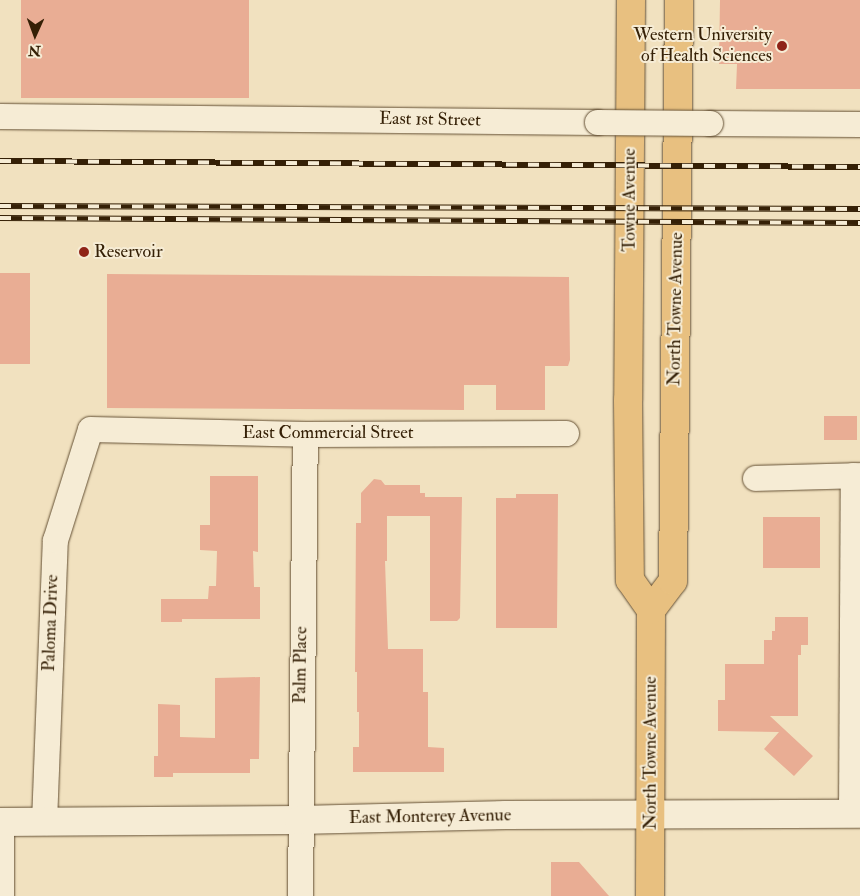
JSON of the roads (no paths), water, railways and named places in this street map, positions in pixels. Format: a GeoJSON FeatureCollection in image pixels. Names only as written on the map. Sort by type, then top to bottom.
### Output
{"type":"FeatureCollection","features":[{"type":"Feature","properties":{"kind":"main road","name":"Towne Avenue"},"geometry":{"type":"LineString","coordinates":[[631,0],[628,400],[630,580],[651,610]]}},
{"type":"Feature","properties":{"kind":"main road","name":"North Towne Avenue"},"geometry":{"type":"LineString","coordinates":[[650,896],[651,610],[673,581],[679,0]]}},
{"type":"Feature","properties":{"kind":"street","name":"East 1st Street"},"geometry":{"type":"LineString","coordinates":[[0,116],[860,124]]}},
{"type":"Feature","properties":{"kind":"street","name":"East Commercial Street"},"geometry":{"type":"LineString","coordinates":[[90,429],[305,434],[566,433]]}},
{"type":"Feature","properties":{"kind":"street","name":"Paloma Drive"},"geometry":{"type":"LineString","coordinates":[[44,822],[54,540],[90,429]]}},
{"type":"Feature","properties":{"kind":"street","name":"Palm Place"},"geometry":{"type":"LineString","coordinates":[[300,896],[299,820],[305,434]]}},
{"type":"Feature","properties":{"kind":"street"},"geometry":{"type":"LineString","coordinates":[[755,478],[856,474],[856,814]]}},
{"type":"Feature","properties":{"kind":"street","name":"East Monterey Avenue"},"geometry":{"type":"LineString","coordinates":[[0,822],[299,820],[650,814],[856,814]]}},
{"type":"Feature","properties":{"kind":"street"},"geometry":{"type":"LineString","coordinates":[[0,822],[0,896]]}},
{"type":"Feature","properties":{"kind":"railway"},"geometry":{"type":"LineString","coordinates":[[0,161],[860,167]]}},
{"type":"Feature","properties":{"kind":"railway"},"geometry":{"type":"LineString","coordinates":[[0,206],[860,209]]}},
{"type":"Feature","properties":{"kind":"railway"},"geometry":{"type":"LineString","coordinates":[[0,218],[860,223]]}},
{"type":"Feature","properties":{"kind":"place","name":"Western University of Health Sciences"},"geometry":{"type":"Point","coordinates":[782,46]}},
{"type":"Feature","properties":{"kind":"place","name":"Reservoir"},"geometry":{"type":"Point","coordinates":[84,252]}}]}
